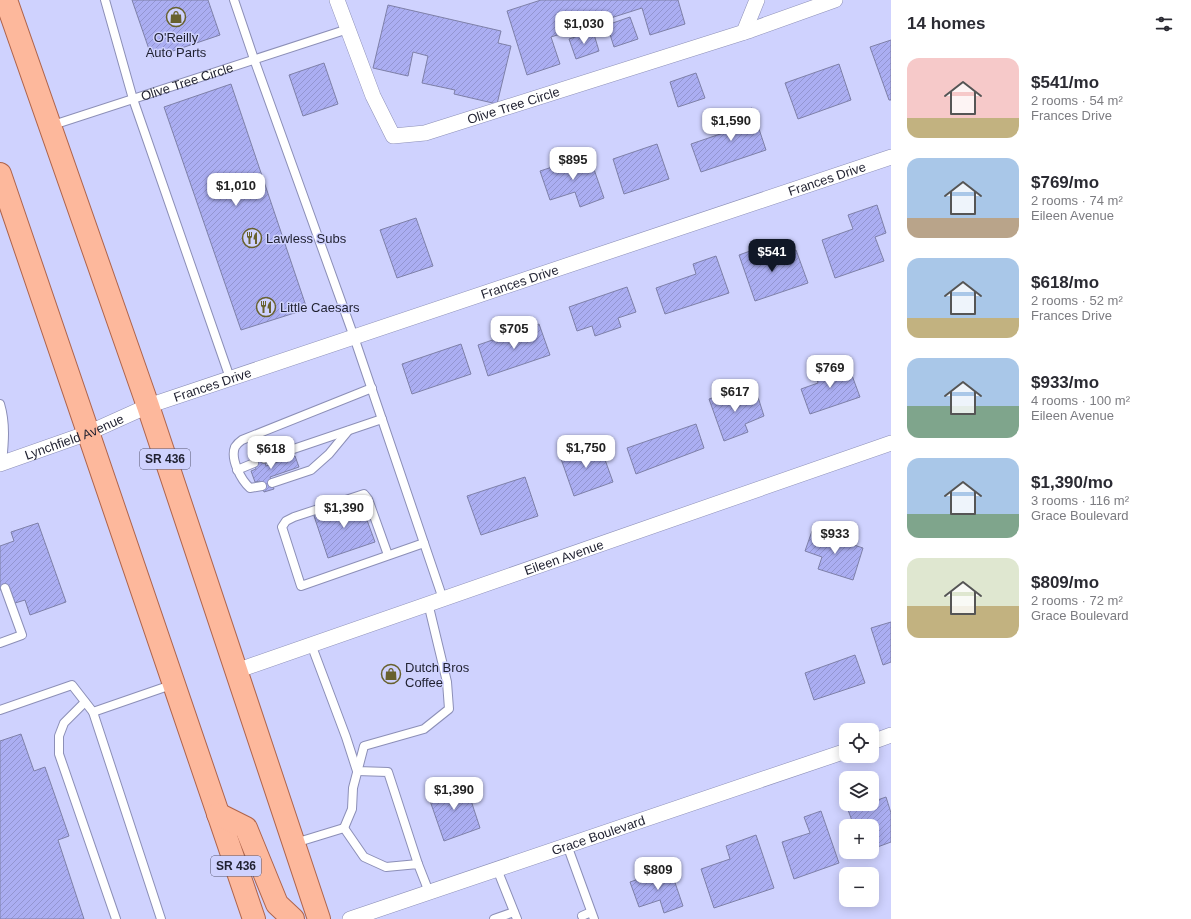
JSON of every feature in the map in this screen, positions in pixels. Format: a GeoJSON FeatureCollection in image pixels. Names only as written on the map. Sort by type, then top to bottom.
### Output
{"type":"FeatureCollection","features":[{"type":"Feature","properties":{"kind":"main road","name":"SR 436"},"geometry":{"type":"LineString","coordinates":[[6,0],[148,406],[320,919]]}},
{"type":"Feature","properties":{"kind":"main road","name":"SR 436"},"geometry":{"type":"LineString","coordinates":[[0,174],[254,919]]}},
{"type":"Feature","properties":{"kind":"main road"},"geometry":{"type":"LineString","coordinates":[[218,814],[246,828],[277,904],[293,919]]}},
{"type":"Feature","properties":{"kind":"street","name":"Olive Tree Circle"},"geometry":{"type":"LineString","coordinates":[[337,0],[373,96],[393,136],[425,133],[744,32],[829,1]]}},
{"type":"Feature","properties":{"kind":"street"},"geometry":{"type":"LineString","coordinates":[[744,32],[757,0]]}},
{"type":"Feature","properties":{"kind":"street","name":"Frances Drive"},"geometry":{"type":"LineString","coordinates":[[148,406],[891,157]]}},
{"type":"Feature","properties":{"kind":"street","name":"Lynchfield Avenue"},"geometry":{"type":"LineString","coordinates":[[1,464],[88,433],[148,406]]}},
{"type":"Feature","properties":{"kind":"street","name":"Eileen Avenue"},"geometry":{"type":"LineString","coordinates":[[236,671],[891,444]]}},
{"type":"Feature","properties":{"kind":"street"},"geometry":{"type":"LineString","coordinates":[[879,740],[891,736]]}},
{"type":"Feature","properties":{"kind":"street","name":"Grace Boulevard"},"geometry":{"type":"LineString","coordinates":[[350,919],[839,753]]}},
{"type":"Feature","properties":{"kind":"lane"},"geometry":{"type":"LineString","coordinates":[[105,0],[133,99],[230,378]]}},
{"type":"Feature","properties":{"kind":"lane"},"geometry":{"type":"LineString","coordinates":[[234,0],[372,388],[443,599]]}},
{"type":"Feature","properties":{"kind":"lane","name":"Olive Tree Circle"},"geometry":{"type":"LineString","coordinates":[[49,126],[348,28]]}},
{"type":"Feature","properties":{"kind":"lane"},"geometry":{"type":"LineString","coordinates":[[262,486],[250,488],[244,482],[237,470],[234,452],[236,446],[242,440],[372,388]]}},
{"type":"Feature","properties":{"kind":"lane"},"geometry":{"type":"LineString","coordinates":[[0,404],[4,416],[5,427],[1,464]]}},
{"type":"Feature","properties":{"kind":"lane"},"geometry":{"type":"LineString","coordinates":[[264,459],[382,419]]}},
{"type":"Feature","properties":{"kind":"lane"},"geometry":{"type":"LineString","coordinates":[[272,483],[310,470],[329,454],[348,431]]}},
{"type":"Feature","properties":{"kind":"lane"},"geometry":{"type":"LineString","coordinates":[[237,470],[254,462]]}},
{"type":"Feature","properties":{"kind":"lane"},"geometry":{"type":"LineString","coordinates":[[388,555],[368,498],[364,494],[360,494],[294,517],[286,521],[282,527],[301,586],[424,543]]}},
{"type":"Feature","properties":{"kind":"lane"},"geometry":{"type":"LineString","coordinates":[[0,643],[22,635],[5,588]]}},
{"type":"Feature","properties":{"kind":"lane"},"geometry":{"type":"LineString","coordinates":[[294,844],[344,828],[352,809],[353,788],[364,746],[424,729],[449,710],[447,682],[428,604]]}},
{"type":"Feature","properties":{"kind":"lane"},"geometry":{"type":"LineString","coordinates":[[311,644],[346,737],[357,771]]}},
{"type":"Feature","properties":{"kind":"lane"},"geometry":{"type":"LineString","coordinates":[[93,712],[174,684]]}},
{"type":"Feature","properties":{"kind":"lane"},"geometry":{"type":"LineString","coordinates":[[0,710],[72,685],[93,712],[161,919]]}},
{"type":"Feature","properties":{"kind":"lane"},"geometry":{"type":"LineString","coordinates":[[85,702],[64,723],[58,736],[59,754],[116,919]]}},
{"type":"Feature","properties":{"kind":"lane"},"geometry":{"type":"LineString","coordinates":[[357,771],[388,772],[418,864],[429,892]]}},
{"type":"Feature","properties":{"kind":"lane"},"geometry":{"type":"LineString","coordinates":[[344,828],[364,857],[386,867],[418,864]]}},
{"type":"Feature","properties":{"kind":"lane"},"geometry":{"type":"LineString","coordinates":[[567,845],[592,916],[582,916]]}},
{"type":"Feature","properties":{"kind":"lane"},"geometry":{"type":"LineString","coordinates":[[494,919],[515,915],[497,869]]}},
{"type":"Feature","properties":{"kind":"building","name":"O'Reilly Auto Parts"},"geometry":{"type":"Polygon","coordinates":[[[132,0],[208,0],[220,35],[152,58],[132,0]]]}},
{"type":"Feature","properties":{"kind":"building"},"geometry":{"type":"Polygon","coordinates":[[[541,0],[678,0],[685,24],[650,35],[642,8],[551,37],[560,64],[527,75],[507,11],[541,0]]]}},
{"type":"Feature","properties":{"kind":"building"},"geometry":{"type":"Polygon","coordinates":[[[388,5],[501,31],[498,43],[511,46],[497,104],[454,94],[455,90],[422,83],[428,56],[413,52],[408,76],[373,68],[388,5]]]}},
{"type":"Feature","properties":{"kind":"building"},"geometry":{"type":"Polygon","coordinates":[[[630,17],[638,39],[614,47],[607,25],[630,17]]]}},
{"type":"Feature","properties":{"kind":"building"},"geometry":{"type":"Polygon","coordinates":[[[593,31],[599,51],[576,59],[569,39],[593,31]]]}},
{"type":"Feature","properties":{"kind":"building"},"geometry":{"type":"Polygon","coordinates":[[[891,40],[891,100],[889,100],[870,47],[891,40]]]}},
{"type":"Feature","properties":{"kind":"building"},"geometry":{"type":"Polygon","coordinates":[[[324,63],[338,104],[303,116],[289,75],[324,63]]]}},
{"type":"Feature","properties":{"kind":"building"},"geometry":{"type":"Polygon","coordinates":[[[839,64],[851,100],[798,119],[785,83],[839,64]]]}},
{"type":"Feature","properties":{"kind":"building"},"geometry":{"type":"Polygon","coordinates":[[[696,73],[705,98],[678,107],[670,82],[696,73]]]}},
{"type":"Feature","properties":{"kind":"building"},"geometry":{"type":"Polygon","coordinates":[[[231,84],[307,309],[241,330],[164,107],[231,84]]]}},
{"type":"Feature","properties":{"kind":"building"},"geometry":{"type":"Polygon","coordinates":[[[752,108],[766,150],[701,172],[691,144],[732,130],[727,116],[752,108]]]}},
{"type":"Feature","properties":{"kind":"building"},"geometry":{"type":"Polygon","coordinates":[[[657,144],[669,179],[624,194],[613,159],[657,144]]]}},
{"type":"Feature","properties":{"kind":"building"},"geometry":{"type":"Polygon","coordinates":[[[589,155],[604,198],[580,207],[575,192],[550,200],[540,171],[589,155]]]}},
{"type":"Feature","properties":{"kind":"building"},"geometry":{"type":"Polygon","coordinates":[[[877,205],[886,233],[875,237],[884,261],[835,278],[822,240],[853,229],[848,215],[877,205]]]}},
{"type":"Feature","properties":{"kind":"building"},"geometry":{"type":"Polygon","coordinates":[[[416,218],[433,266],[397,278],[380,230],[416,218]]]}},
{"type":"Feature","properties":{"kind":"building"},"geometry":{"type":"Polygon","coordinates":[[[764,246],[769,260],[796,250],[808,283],[755,301],[739,255],[764,246]]]}},
{"type":"Feature","properties":{"kind":"building"},"geometry":{"type":"Polygon","coordinates":[[[716,256],[729,293],[665,314],[656,288],[696,274],[693,264],[716,256]]]}},
{"type":"Feature","properties":{"kind":"building"},"geometry":{"type":"Polygon","coordinates":[[[627,287],[636,312],[618,318],[621,327],[595,336],[592,326],[577,331],[569,307],[627,287]]]}},
{"type":"Feature","properties":{"kind":"building"},"geometry":{"type":"Polygon","coordinates":[[[539,324],[550,355],[488,376],[478,345],[539,324]]]}},
{"type":"Feature","properties":{"kind":"building"},"geometry":{"type":"Polygon","coordinates":[[[461,344],[471,374],[412,394],[402,364],[461,344]]]}},
{"type":"Feature","properties":{"kind":"building"},"geometry":{"type":"Polygon","coordinates":[[[836,362],[840,373],[850,370],[860,397],[810,414],[801,389],[818,383],[813,370],[836,362]]]}},
{"type":"Feature","properties":{"kind":"building"},"geometry":{"type":"Polygon","coordinates":[[[734,390],[739,401],[757,394],[764,416],[745,424],[748,432],[724,441],[709,399],[734,390]]]}},
{"type":"Feature","properties":{"kind":"building"},"geometry":{"type":"Polygon","coordinates":[[[696,424],[704,448],[636,474],[627,448],[696,424]]]}},
{"type":"Feature","properties":{"kind":"building"},"geometry":{"type":"Polygon","coordinates":[[[599,443],[613,482],[574,496],[560,456],[599,443]]]}},
{"type":"Feature","properties":{"kind":"building"},"geometry":{"type":"Polygon","coordinates":[[[262,453],[266,466],[295,456],[299,467],[270,477],[274,489],[264,492],[260,481],[255,482],[251,471],[256,469],[252,456],[262,453]]]}},
{"type":"Feature","properties":{"kind":"building"},"geometry":{"type":"Polygon","coordinates":[[[525,477],[538,516],[481,535],[467,496],[525,477]]]}},
{"type":"Feature","properties":{"kind":"building"},"geometry":{"type":"Polygon","coordinates":[[[360,501],[375,542],[328,558],[314,516],[360,501]]]}},
{"type":"Feature","properties":{"kind":"building"},"geometry":{"type":"Polygon","coordinates":[[[38,523],[66,602],[30,615],[25,600],[15,603],[9,587],[0,590],[0,546],[14,541],[11,532],[38,523]]]}},
{"type":"Feature","properties":{"kind":"building"},"geometry":{"type":"Polygon","coordinates":[[[812,531],[863,548],[853,580],[818,569],[822,557],[805,551],[812,531]]]}},
{"type":"Feature","properties":{"kind":"building"},"geometry":{"type":"Polygon","coordinates":[[[891,622],[891,662],[883,665],[871,628],[891,622]]]}},
{"type":"Feature","properties":{"kind":"building"},"geometry":{"type":"Polygon","coordinates":[[[855,655],[865,683],[814,700],[805,673],[855,655]]]}},
{"type":"Feature","properties":{"kind":"building"},"geometry":{"type":"Polygon","coordinates":[[[21,734],[34,771],[45,767],[69,836],[58,840],[84,919],[0,919],[0,741],[21,734]]]}},
{"type":"Feature","properties":{"kind":"building"},"geometry":{"type":"Polygon","coordinates":[[[465,782],[480,828],[444,841],[428,795],[465,782]]]}},
{"type":"Feature","properties":{"kind":"building"},"geometry":{"type":"Polygon","coordinates":[[[886,797],[891,813],[891,842],[879,846],[879,819],[851,819],[848,811],[879,811],[879,800],[886,797]]]}},
{"type":"Feature","properties":{"kind":"building"},"geometry":{"type":"Polygon","coordinates":[[[821,811],[839,863],[794,879],[782,842],[810,833],[804,817],[821,811]]]}},
{"type":"Feature","properties":{"kind":"building"},"geometry":{"type":"Polygon","coordinates":[[[756,835],[774,888],[714,908],[701,869],[730,859],[726,846],[756,835]]]}},
{"type":"Feature","properties":{"kind":"building"},"geometry":{"type":"Polygon","coordinates":[[[670,868],[683,906],[664,913],[660,900],[639,907],[630,882],[670,868]]]}},
{"type":"Feature","properties":{"kind":"place","name":"O'Reilly Auto Parts"},"geometry":{"type":"Point","coordinates":[176,17]}},
{"type":"Feature","properties":{"kind":"place","name":"Lawless Subs"},"geometry":{"type":"Point","coordinates":[252,238]}},
{"type":"Feature","properties":{"kind":"place","name":"Little Caesars"},"geometry":{"type":"Point","coordinates":[266,307]}},
{"type":"Feature","properties":{"kind":"place","name":"Dutch Bros Coffee"},"geometry":{"type":"Point","coordinates":[391,674]}}]}
